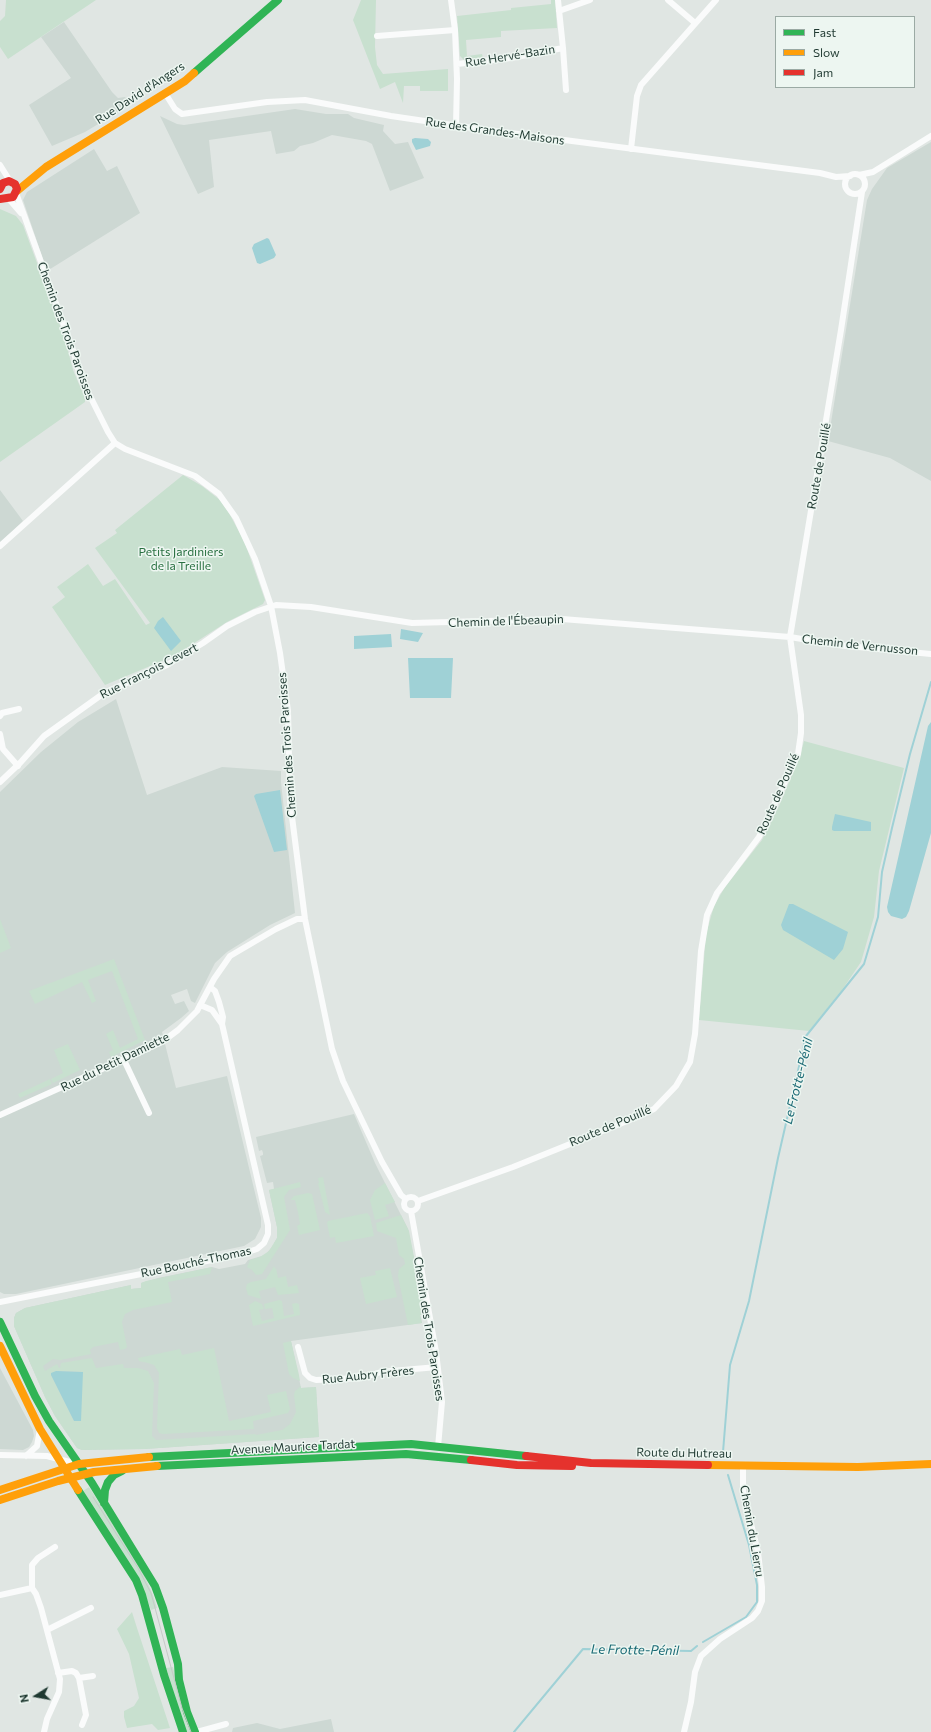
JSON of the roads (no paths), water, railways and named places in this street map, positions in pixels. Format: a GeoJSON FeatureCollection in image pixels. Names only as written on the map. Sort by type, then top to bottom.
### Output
{"type":"FeatureCollection","features":[{"type":"Feature","properties":{"kind":"street","name":"Rue David d'Angers"},"geometry":{"type":"LineString","coordinates":[[16,192],[46,167],[185,81],[278,0]]}},
{"type":"Feature","properties":{"kind":"street"},"geometry":{"type":"LineString","coordinates":[[451,0],[457,64],[456,126]]}},
{"type":"Feature","properties":{"kind":"street","name":"Rue Hervé-Bazin"},"geometry":{"type":"LineString","coordinates":[[457,64],[511,58],[563,48],[558,0]]}},
{"type":"Feature","properties":{"kind":"street"},"geometry":{"type":"LineString","coordinates":[[559,11],[590,0]]}},
{"type":"Feature","properties":{"kind":"street"},"geometry":{"type":"LineString","coordinates":[[668,0],[695,23]]}},
{"type":"Feature","properties":{"kind":"street"},"geometry":{"type":"LineString","coordinates":[[631,149],[637,96],[641,84],[716,0]]}},
{"type":"Feature","properties":{"kind":"street"},"geometry":{"type":"LineString","coordinates":[[377,36],[455,30]]}},
{"type":"Feature","properties":{"kind":"street"},"geometry":{"type":"LineString","coordinates":[[563,48],[566,90]]}},
{"type":"Feature","properties":{"kind":"street","name":"Rue des Grandes-Maisons"},"geometry":{"type":"LineString","coordinates":[[165,93],[175,109],[182,114],[267,102],[305,100],[456,126],[820,173],[836,177]]}},
{"type":"Feature","properties":{"kind":"street"},"geometry":{"type":"LineString","coordinates":[[836,177],[873,172],[931,136]]}},
{"type":"Feature","properties":{"kind":"street"},"geometry":{"type":"LineString","coordinates":[[0,165],[16,186],[16,192],[13,197],[5,198],[1,194],[0,185],[6,182],[12,182]]}},
{"type":"Feature","properties":{"kind":"street","name":"Rue David d'Angers"},"geometry":{"type":"LineString","coordinates":[[12,182],[46,167]]}},
{"type":"Feature","properties":{"kind":"street"},"geometry":{"type":"LineString","coordinates":[[853,194],[862,192],[865,184],[873,172]]}},
{"type":"Feature","properties":{"kind":"street"},"geometry":{"type":"LineString","coordinates":[[859,175],[863,178],[865,184]]}},
{"type":"Feature","properties":{"kind":"street"},"geometry":{"type":"LineString","coordinates":[[845,184],[850,176]]}},
{"type":"Feature","properties":{"kind":"street"},"geometry":{"type":"LineString","coordinates":[[836,177],[845,184],[847,191],[853,194],[859,203]]}},
{"type":"Feature","properties":{"kind":"street","name":"Chemin des Trois Paroisses"},"geometry":{"type":"LineString","coordinates":[[16,192],[74,353],[80,376],[88,394],[115,443],[125,449],[195,476],[219,494],[236,518],[248,543],[272,606],[285,682],[288,711],[290,801],[305,918],[332,1049],[343,1081],[382,1162],[401,1195],[406,1199]]}},
{"type":"Feature","properties":{"kind":"street","name":"Route de Pouillé"},"geometry":{"type":"LineString","coordinates":[[418,1201],[513,1167],[638,1117],[658,1105],[676,1086],[684,1075],[690,1062],[694,1040],[701,951],[707,915],[717,893],[759,837],[798,754],[801,733],[801,715],[790,637],[841,334],[859,203],[862,192]]}},
{"type":"Feature","properties":{"kind":"street","name":"Chemin des Trois Paroisses"},"geometry":{"type":"LineString","coordinates":[[5,198],[17,208],[26,222]]}},
{"type":"Feature","properties":{"kind":"street"},"geometry":{"type":"LineString","coordinates":[[0,546],[115,443]]}},
{"type":"Feature","properties":{"kind":"street","name":"Chemin de l'Ébeaupin"},"geometry":{"type":"LineString","coordinates":[[272,606],[281,605],[311,607],[412,623],[562,619],[790,637]]}},
{"type":"Feature","properties":{"kind":"street","name":"Rue François Cevert"},"geometry":{"type":"LineString","coordinates":[[0,782],[18,766],[44,736],[104,693],[167,665],[227,626],[255,612],[272,606]]}},
{"type":"Feature","properties":{"kind":"street","name":"Chemin de Vernusson"},"geometry":{"type":"LineString","coordinates":[[790,637],[838,645],[930,654]]}},
{"type":"Feature","properties":{"kind":"street"},"geometry":{"type":"LineString","coordinates":[[0,716],[19,709]]}},
{"type":"Feature","properties":{"kind":"street"},"geometry":{"type":"LineString","coordinates":[[0,734],[2,750],[18,766]]}},
{"type":"Feature","properties":{"kind":"street","name":"Rue du Petit Damiette"},"geometry":{"type":"LineString","coordinates":[[0,1116],[124,1060],[170,1037],[191,1018],[227,958],[276,929],[297,919],[305,918]]}},
{"type":"Feature","properties":{"kind":"street","name":"Rue Bouché-Thomas"},"geometry":{"type":"LineString","coordinates":[[0,1302],[13,1301],[242,1254],[258,1249],[264,1243],[268,1234],[268,1225],[222,1024],[223,1017],[215,991],[210,987]]}},
{"type":"Feature","properties":{"kind":"street","name":"Rue Bouché-Thomas"},"geometry":{"type":"LineString","coordinates":[[200,1004],[212,1010],[222,1024]]}},
{"type":"Feature","properties":{"kind":"street"},"geometry":{"type":"LineString","coordinates":[[124,1060],[149,1113]]}},
{"type":"Feature","properties":{"kind":"street"},"geometry":{"type":"LineString","coordinates":[[412,1196],[418,1201],[418,1208],[411,1211],[405,1208],[404,1203],[406,1199],[412,1196]]}},
{"type":"Feature","properties":{"kind":"street","name":"Chemin des Trois Paroisses"},"geometry":{"type":"LineString","coordinates":[[411,1211],[442,1402],[438,1447]]}},
{"type":"Feature","properties":{"kind":"street"},"geometry":{"type":"LineString","coordinates":[[0,1322],[35,1396],[49,1421],[86,1474],[155,1586],[163,1608],[178,1664],[179,1680],[187,1712],[196,1732],[226,1724]]}},
{"type":"Feature","properties":{"kind":"street"},"geometry":{"type":"LineString","coordinates":[[0,1346],[40,1429],[136,1580],[143,1599],[164,1675],[183,1732]]}},
{"type":"Feature","properties":{"kind":"street","name":"Rue Aubry Frères"},"geometry":{"type":"LineString","coordinates":[[298,1347],[305,1373],[310,1378],[316,1380],[362,1378],[381,1372],[437,1367]]}},
{"type":"Feature","properties":{"kind":"street"},"geometry":{"type":"LineString","coordinates":[[26,1456],[37,1446],[40,1429]]}},
{"type":"Feature","properties":{"kind":"street","name":"Avenue Maurice Tardat"},"geometry":{"type":"LineString","coordinates":[[0,1500],[68,1473],[79,1464],[151,1457],[275,1450],[409,1444],[438,1447]]}},
{"type":"Feature","properties":{"kind":"street","name":"Route du Hutreau"},"geometry":{"type":"LineString","coordinates":[[438,1447],[541,1459],[583,1461],[591,1463],[743,1467],[853,1467],[931,1464]]}},
{"type":"Feature","properties":{"kind":"street","name":"Avenue Maurice Tardat"},"geometry":{"type":"LineString","coordinates":[[0,1490],[68,1473],[86,1474],[126,1469],[366,1454],[406,1454],[517,1465],[578,1466],[591,1463]]}},
{"type":"Feature","properties":{"kind":"street"},"geometry":{"type":"LineString","coordinates":[[0,1455],[47,1456],[79,1464]]}},
{"type":"Feature","properties":{"kind":"street","name":"Chemin du Lierru"},"geometry":{"type":"LineString","coordinates":[[684,1732],[691,1702],[695,1672],[701,1656],[720,1639],[746,1624],[758,1611],[762,1601],[758,1552],[744,1492],[743,1467]]}},
{"type":"Feature","properties":{"kind":"street"},"geometry":{"type":"LineString","coordinates":[[104,1504],[105,1490],[108,1482],[114,1475],[126,1469]]}},
{"type":"Feature","properties":{"kind":"street"},"geometry":{"type":"LineString","coordinates":[[44,1732],[59,1692],[58,1672],[36,1594],[32,1588],[32,1564],[38,1558],[55,1547]]}},
{"type":"Feature","properties":{"kind":"street"},"geometry":{"type":"LineString","coordinates":[[0,1595],[32,1588]]}},
{"type":"Feature","properties":{"kind":"street"},"geometry":{"type":"LineString","coordinates":[[47,1630],[91,1608]]}},
{"type":"Feature","properties":{"kind":"street"},"geometry":{"type":"LineString","coordinates":[[58,1672],[72,1671],[76,1673],[79,1678],[86,1715],[82,1725]]}},
{"type":"Feature","properties":{"kind":"street"},"geometry":{"type":"LineString","coordinates":[[79,1678],[93,1676]]}},
{"type":"Feature","properties":{"kind":"water"},"geometry":{"type":"Polygon","coordinates":[[[412,139],[428,139],[431,142],[430,146],[416,150],[412,142],[412,139]]]}},
{"type":"Feature","properties":{"kind":"water"},"geometry":{"type":"Polygon","coordinates":[[[267,238],[269,239],[276,255],[274,258],[260,264],[257,263],[252,248],[254,244],[267,238]]]}},
{"type":"Feature","properties":{"kind":"water"},"geometry":{"type":"Polygon","coordinates":[[[163,617],[181,641],[171,651],[154,628],[158,621],[163,617]]]}},
{"type":"Feature","properties":{"kind":"water"},"geometry":{"type":"Polygon","coordinates":[[[401,629],[423,633],[418,642],[400,639],[401,629]]]}},
{"type":"Feature","properties":{"kind":"water"},"geometry":{"type":"Polygon","coordinates":[[[391,634],[392,647],[354,649],[354,636],[391,634]]]}},
{"type":"Feature","properties":{"kind":"water"},"geometry":{"type":"Polygon","coordinates":[[[408,658],[453,658],[451,698],[410,698],[408,658]]]}},
{"type":"Feature","properties":{"kind":"water"},"geometry":{"type":"Polygon","coordinates":[[[931,722],[931,833],[909,911],[906,917],[902,919],[891,916],[887,907],[928,726],[931,722]]]}},
{"type":"Feature","properties":{"kind":"water"},"geometry":{"type":"Polygon","coordinates":[[[280,790],[287,850],[274,852],[254,796],[256,794],[280,790]]]}},
{"type":"Feature","properties":{"kind":"water"},"geometry":{"type":"Polygon","coordinates":[[[835,814],[871,822],[871,831],[834,831],[832,830],[832,827],[835,814]]]}},
{"type":"Feature","properties":{"kind":"water"},"geometry":{"type":"Polygon","coordinates":[[[789,904],[793,904],[848,932],[843,949],[834,960],[783,930],[781,925],[789,904]]]}},
{"type":"Feature","properties":{"kind":"water"},"geometry":{"type":"Polygon","coordinates":[[[56,1371],[83,1372],[81,1421],[74,1421],[51,1375],[51,1373],[56,1371]]]}},
{"type":"Feature","properties":{"kind":"waterway","name":"Le Frotte-Pénil"},"geometry":{"type":"LineString","coordinates":[[723,1452],[730,1365],[749,1301],[778,1158],[806,1036],[864,964],[878,917],[882,872],[892,828],[910,754],[931,682]]}},
{"type":"Feature","properties":{"kind":"waterway","name":"Le Frotte-Pénil"},"geometry":{"type":"LineString","coordinates":[[703,1642],[746,1617],[757,1602],[757,1585],[749,1545],[728,1475]]}},
{"type":"Feature","properties":{"kind":"waterway","name":"Le Frotte-Pénil"},"geometry":{"type":"LineString","coordinates":[[514,1732],[583,1649],[691,1651],[697,1646]]}},
{"type":"Feature","properties":{"kind":"tram line"},"geometry":{"type":"LineString","coordinates":[[93,1497],[138,1568],[151,1593],[182,1708],[191,1732]]}},
{"type":"Feature","properties":{"kind":"park label","name":"Petits Jardiniers de la Treille"},"geometry":{"type":"Point","coordinates":[181,559]}}]}
